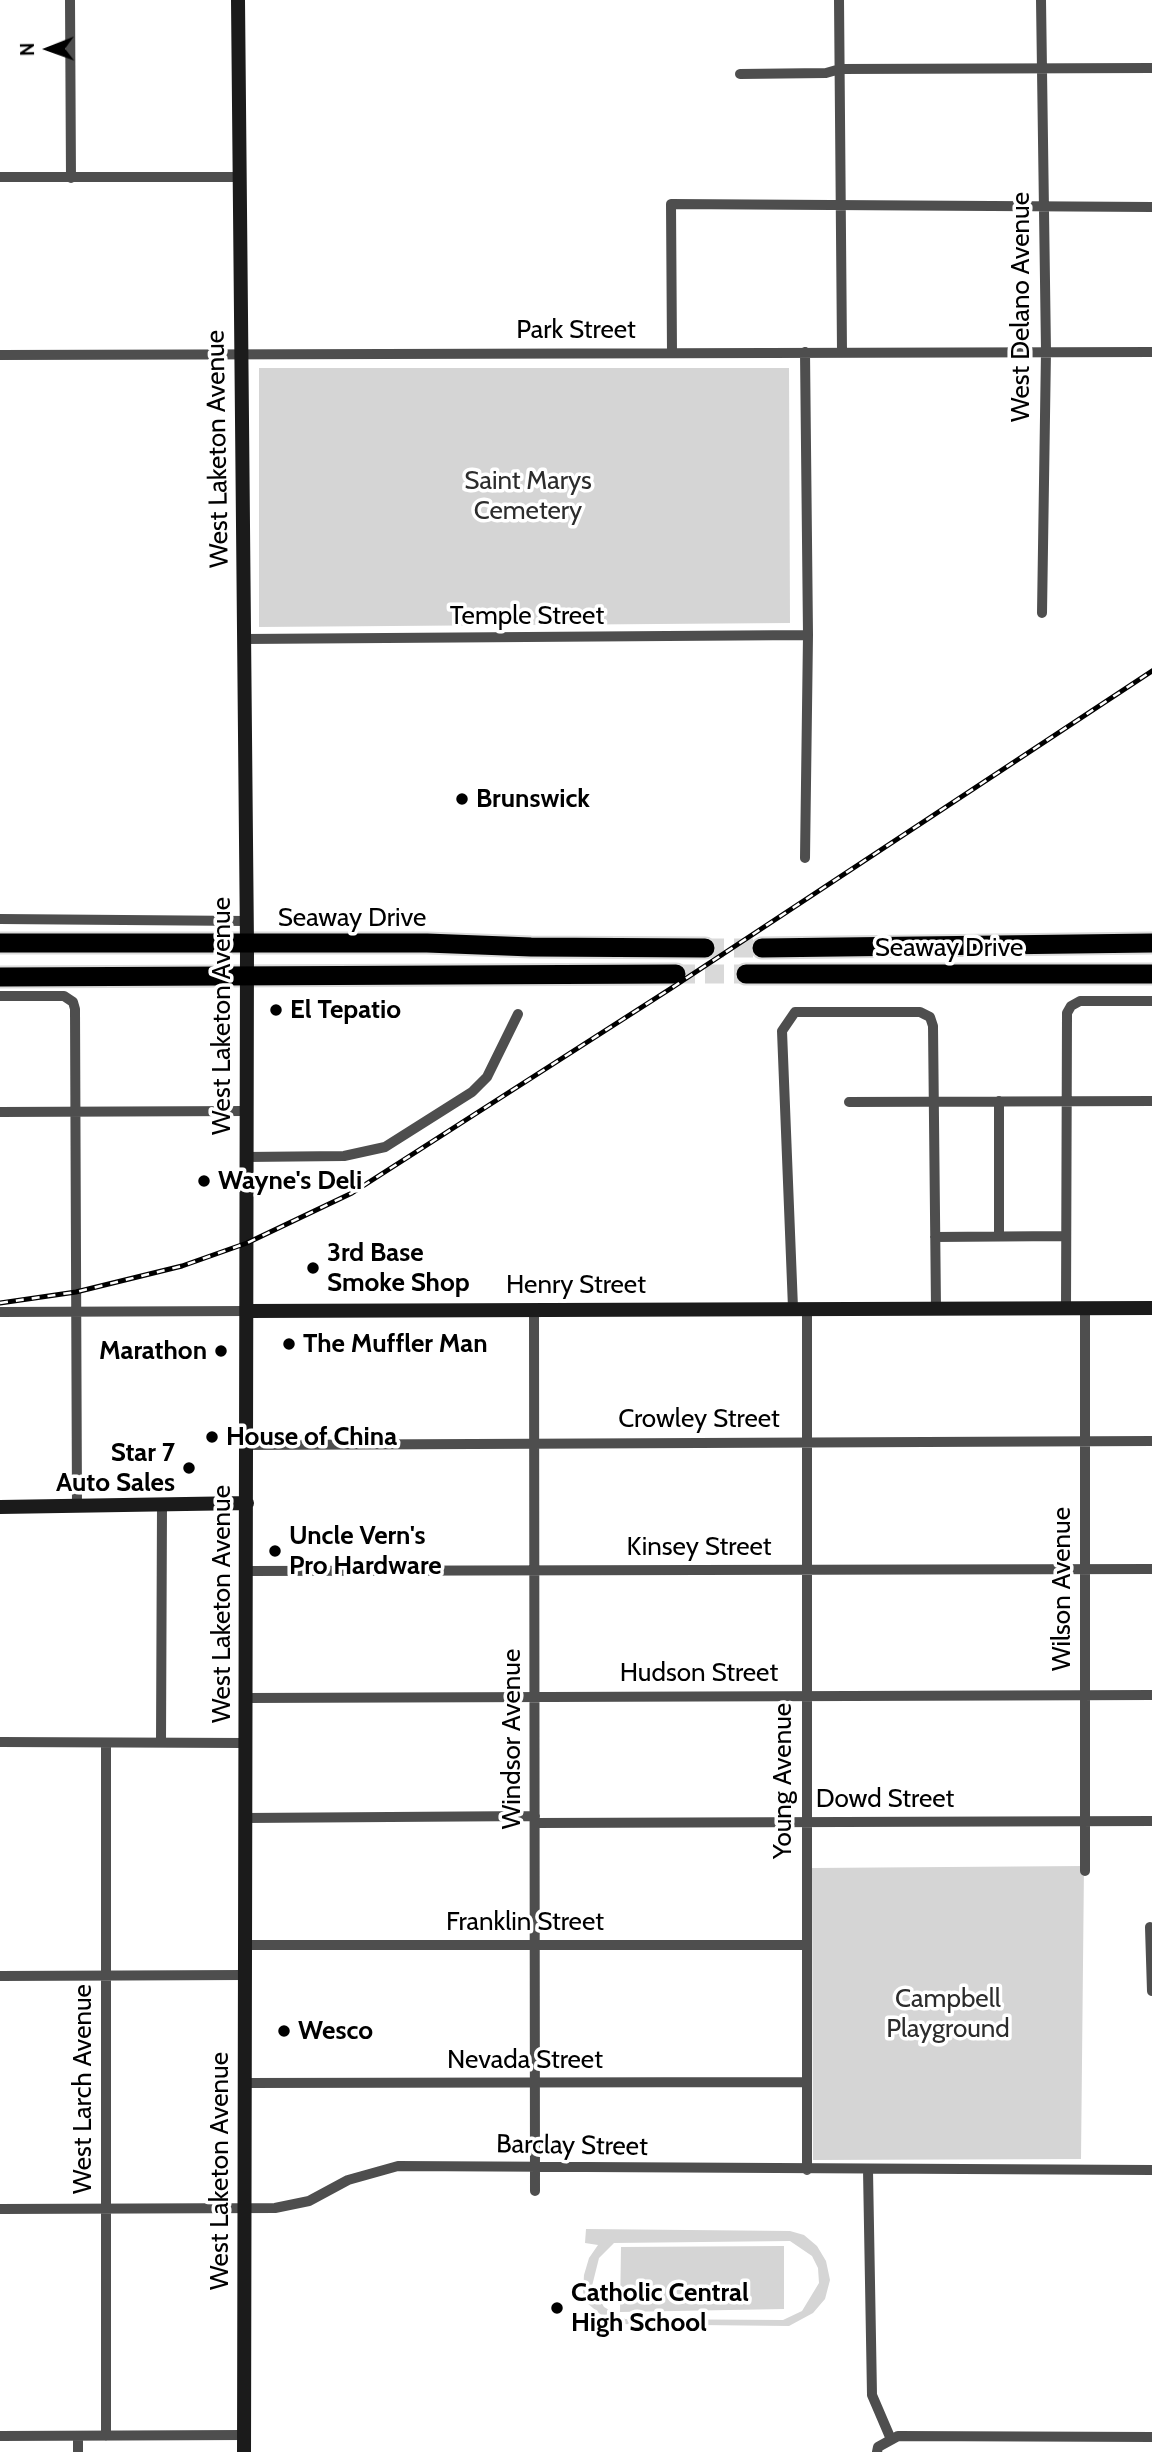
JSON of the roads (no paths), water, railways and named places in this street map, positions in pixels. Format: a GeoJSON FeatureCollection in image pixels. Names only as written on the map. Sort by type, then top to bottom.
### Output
{"type":"FeatureCollection","features":[{"type":"Feature","properties":{"kind":"highway","name":"Seaway Drive"},"geometry":{"type":"LineString","coordinates":[[0,943],[427,943],[531,947],[705,948]]}},
{"type":"Feature","properties":{"kind":"highway"},"geometry":{"type":"LineString","coordinates":[[269,977],[285,970],[429,969],[449,965],[449,954],[427,943]]}},
{"type":"Feature","properties":{"kind":"highway","name":"Seaway Drive"},"geometry":{"type":"LineString","coordinates":[[762,948],[1152,943]]}},
{"type":"Feature","properties":{"kind":"highway"},"geometry":{"type":"LineString","coordinates":[[224,945],[209,952],[19,953],[10,957],[9,977],[676,974]]}},
{"type":"Feature","properties":{"kind":"highway","name":"Seaway Drive"},"geometry":{"type":"LineString","coordinates":[[746,974],[1152,974]]}},
{"type":"Feature","properties":{"kind":"main road","name":"West Laketon Avenue"},"geometry":{"type":"LineString","coordinates":[[238,0],[247,921],[244,2452]]}},
{"type":"Feature","properties":{"kind":"main road","name":"Henry Street"},"geometry":{"type":"LineString","coordinates":[[247,1311],[1152,1308]]}},
{"type":"Feature","properties":{"kind":"main road"},"geometry":{"type":"LineString","coordinates":[[0,1507],[247,1503]]}},
{"type":"Feature","properties":{"kind":"street"},"geometry":{"type":"LineString","coordinates":[[70,0],[71,178]]}},
{"type":"Feature","properties":{"kind":"street"},"geometry":{"type":"LineString","coordinates":[[839,0],[842,351]]}},
{"type":"Feature","properties":{"kind":"street","name":"West Delano Avenue"},"geometry":{"type":"LineString","coordinates":[[1041,0],[1046,351],[1041,614]]}},
{"type":"Feature","properties":{"kind":"street"},"geometry":{"type":"LineString","coordinates":[[740,74],[826,73],[840,69],[1152,68]]}},
{"type":"Feature","properties":{"kind":"street"},"geometry":{"type":"LineString","coordinates":[[0,177],[239,177]]}},
{"type":"Feature","properties":{"kind":"street"},"geometry":{"type":"LineString","coordinates":[[671,353],[671,204],[1152,207]]}},
{"type":"Feature","properties":{"kind":"street"},"geometry":{"type":"LineString","coordinates":[[805,352],[808,635],[805,858]]}},
{"type":"Feature","properties":{"kind":"street","name":"Park Street"},"geometry":{"type":"LineString","coordinates":[[0,355],[1152,352]]}},
{"type":"Feature","properties":{"kind":"street","name":"Temple Street"},"geometry":{"type":"LineString","coordinates":[[245,639],[808,635]]}},
{"type":"Feature","properties":{"kind":"street"},"geometry":{"type":"LineString","coordinates":[[0,919],[247,921]]}},
{"type":"Feature","properties":{"kind":"street"},"geometry":{"type":"LineString","coordinates":[[0,996],[60,996],[73,1002],[77,1507]]}},
{"type":"Feature","properties":{"kind":"street"},"geometry":{"type":"LineString","coordinates":[[1066,1308],[1066,1018],[1071,1006],[1080,1001],[1152,1001]]}},
{"type":"Feature","properties":{"kind":"street","name":"Young Avenue"},"geometry":{"type":"LineString","coordinates":[[807,2170],[807,1441],[782,1031],[788,1019],[795,1012],[920,1012],[930,1017],[934,1101]]}},
{"type":"Feature","properties":{"kind":"street"},"geometry":{"type":"LineString","coordinates":[[246,1157],[344,1156],[385,1147],[471,1092],[487,1077],[518,1014]]}},
{"type":"Feature","properties":{"kind":"street"},"geometry":{"type":"LineString","coordinates":[[934,1101],[936,1308]]}},
{"type":"Feature","properties":{"kind":"street"},"geometry":{"type":"LineString","coordinates":[[999,1101],[999,1236]]}},
{"type":"Feature","properties":{"kind":"street"},"geometry":{"type":"LineString","coordinates":[[849,1102],[1152,1101]]}},
{"type":"Feature","properties":{"kind":"street"},"geometry":{"type":"LineString","coordinates":[[0,1112],[246,1111]]}},
{"type":"Feature","properties":{"kind":"street"},"geometry":{"type":"LineString","coordinates":[[935,1237],[1066,1236]]}},
{"type":"Feature","properties":{"kind":"street","name":"Wilson Avenue"},"geometry":{"type":"LineString","coordinates":[[1085,1308],[1085,1871]]}},
{"type":"Feature","properties":{"kind":"street","name":"Windsor Avenue"},"geometry":{"type":"LineString","coordinates":[[534,1310],[535,2191]]}},
{"type":"Feature","properties":{"kind":"street","name":"Henry Street"},"geometry":{"type":"LineString","coordinates":[[0,1312],[247,1311]]}},
{"type":"Feature","properties":{"kind":"street","name":"Crowley Street"},"geometry":{"type":"LineString","coordinates":[[246,1445],[1152,1441]]}},
{"type":"Feature","properties":{"kind":"street"},"geometry":{"type":"LineString","coordinates":[[161,1742],[162,1506]]}},
{"type":"Feature","properties":{"kind":"street","name":"Kinsey Street"},"geometry":{"type":"LineString","coordinates":[[247,1570],[1152,1569]]}},
{"type":"Feature","properties":{"kind":"street","name":"Hudson Street"},"geometry":{"type":"LineString","coordinates":[[246,1698],[1152,1695]]}},
{"type":"Feature","properties":{"kind":"street"},"geometry":{"type":"LineString","coordinates":[[0,1742],[245,1743]]}},
{"type":"Feature","properties":{"kind":"street","name":"West Larch Avenue"},"geometry":{"type":"LineString","coordinates":[[106,1743],[106,2436]]}},
{"type":"Feature","properties":{"kind":"street","name":"Dowd Street"},"geometry":{"type":"LineString","coordinates":[[245,1818],[1152,1821]]}},
{"type":"Feature","properties":{"kind":"street"},"geometry":{"type":"LineString","coordinates":[[1150,1927],[1152,1991]]}},
{"type":"Feature","properties":{"kind":"street","name":"Franklin Street"},"geometry":{"type":"LineString","coordinates":[[245,1945],[805,1945]]}},
{"type":"Feature","properties":{"kind":"street"},"geometry":{"type":"LineString","coordinates":[[0,1976],[245,1975]]}},
{"type":"Feature","properties":{"kind":"street","name":"Nevada Street"},"geometry":{"type":"LineString","coordinates":[[244,2082],[805,2082]]}},
{"type":"Feature","properties":{"kind":"street","name":"Barclay Street"},"geometry":{"type":"LineString","coordinates":[[0,2209],[275,2208],[309,2202],[348,2180],[398,2166],[536,2169],[1152,2170]]}},
{"type":"Feature","properties":{"kind":"street"},"geometry":{"type":"LineString","coordinates":[[868,2170],[872,2395],[890,2437]]}},
{"type":"Feature","properties":{"kind":"street"},"geometry":{"type":"LineString","coordinates":[[0,2436],[244,2435]]}},
{"type":"Feature","properties":{"kind":"street"},"geometry":{"type":"LineString","coordinates":[[78,2436],[78,2452]]}},
{"type":"Feature","properties":{"kind":"street"},"geometry":{"type":"LineString","coordinates":[[877,2452],[878,2447],[890,2437],[1152,2437]]}},
{"type":"Feature","properties":{"kind":"tunnel"},"geometry":{"type":"LineString","coordinates":[[705,948],[762,948]]}},
{"type":"Feature","properties":{"kind":"tunnel"},"geometry":{"type":"LineString","coordinates":[[676,974],[746,974]]}},
{"type":"Feature","properties":{"kind":"railway"},"geometry":{"type":"LineString","coordinates":[[0,1303],[76,1292],[182,1266],[247,1243],[352,1193],[670,989],[1152,671]]}},
{"type":"Feature","properties":{"kind":"place","name":"Brunswick"},"geometry":{"type":"Point","coordinates":[462,799]}},
{"type":"Feature","properties":{"kind":"place","name":"El Tepatio"},"geometry":{"type":"Point","coordinates":[276,1010]}},
{"type":"Feature","properties":{"kind":"place","name":"Wayne's Deli"},"geometry":{"type":"Point","coordinates":[204,1181]}},
{"type":"Feature","properties":{"kind":"place","name":"3rd Base Smoke Shop"},"geometry":{"type":"Point","coordinates":[313,1268]}},
{"type":"Feature","properties":{"kind":"place","name":"The Muffler Man"},"geometry":{"type":"Point","coordinates":[289,1344]}},
{"type":"Feature","properties":{"kind":"place","name":"Marathon"},"geometry":{"type":"Point","coordinates":[221,1351]}},
{"type":"Feature","properties":{"kind":"place","name":"House of China"},"geometry":{"type":"Point","coordinates":[212,1437]}},
{"type":"Feature","properties":{"kind":"place","name":"Star 7 Auto Sales"},"geometry":{"type":"Point","coordinates":[189,1468]}},
{"type":"Feature","properties":{"kind":"place","name":"Uncle Vern's Pro Hardware"},"geometry":{"type":"Point","coordinates":[275,1551]}},
{"type":"Feature","properties":{"kind":"place","name":"Wesco"},"geometry":{"type":"Point","coordinates":[284,2031]}},
{"type":"Feature","properties":{"kind":"place","name":"Catholic Central High School"},"geometry":{"type":"Point","coordinates":[557,2308]}},
{"type":"Feature","properties":{"kind":"park label","name":"Saint Marys Cemetery"},"geometry":{"type":"Point","coordinates":[528,496]}},
{"type":"Feature","properties":{"kind":"park label","name":"Campbell Playground"},"geometry":{"type":"Point","coordinates":[948,2014]}}]}
